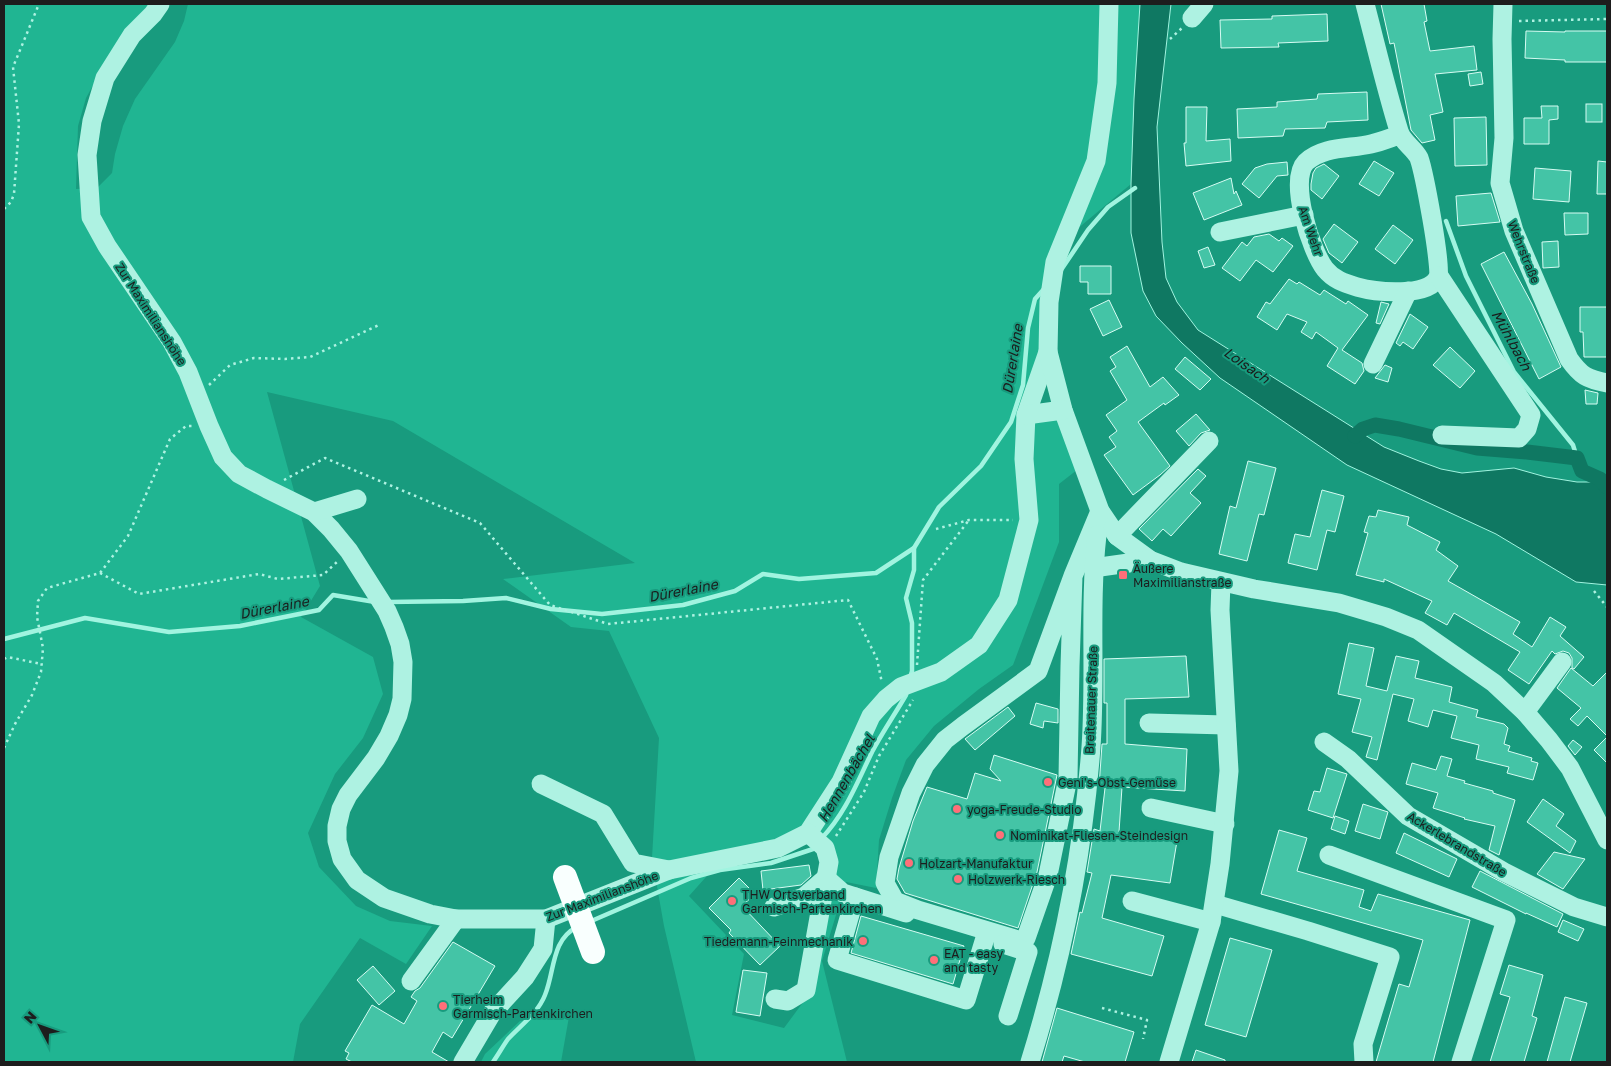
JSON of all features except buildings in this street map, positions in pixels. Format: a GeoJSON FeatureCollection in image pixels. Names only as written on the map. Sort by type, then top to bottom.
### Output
{"type":"FeatureCollection","features":[{"type":"Feature","properties":{"kind":"main road"},"geometry":{"type":"LineString","coordinates":[[565,877],[593,952]]}},
{"type":"Feature","properties":{"kind":"street","name":"Zur Maximilianshöhe"},"geometry":{"type":"LineString","coordinates":[[160,4],[153,14],[132,35],[106,78],[92,122],[87,155],[92,217],[107,246],[172,342],[188,372],[223,457],[239,474],[314,512],[331,529],[349,551],[375,592],[387,612],[400,644],[403,662],[402,699],[398,715],[376,758],[348,794],[340,809],[337,840],[342,859],[356,880],[384,898],[430,914],[456,919],[546,918],[669,870],[815,839]]}},
{"type":"Feature","properties":{"kind":"street"},"geometry":{"type":"LineString","coordinates":[[1108,4],[1107,83],[1096,161],[1055,262],[1049,302],[1048,352],[1063,410],[1100,511],[1117,536],[1150,560],[1181,572],[1221,582],[1339,603],[1386,617],[1418,630],[1494,683],[1525,712],[1550,740],[1570,768],[1607,840]]}},
{"type":"Feature","properties":{"kind":"street"},"geometry":{"type":"LineString","coordinates":[[1191,11],[1204,4]]}},
{"type":"Feature","properties":{"kind":"street","name":"Am Wehr"},"geometry":{"type":"LineString","coordinates":[[1365,4],[1399,135],[1418,158],[1437,247],[1439,276],[1531,416],[1526,429],[1519,438],[1442,434]]}},
{"type":"Feature","properties":{"kind":"street","name":"Wehrstraße"},"geometry":{"type":"LineString","coordinates":[[1502,12],[1504,138],[1500,183],[1514,231],[1569,359],[1578,371],[1590,380],[1607,383]]}},
{"type":"Feature","properties":{"kind":"street","name":"Am Wehr"},"geometry":{"type":"LineString","coordinates":[[1399,135],[1370,144],[1326,151],[1304,164],[1300,178],[1299,196],[1315,252],[1325,269],[1339,281],[1382,292],[1414,290],[1463,312]]}},
{"type":"Feature","properties":{"kind":"street"},"geometry":{"type":"LineString","coordinates":[[1220,232],[1304,216]]}},
{"type":"Feature","properties":{"kind":"street"},"geometry":{"type":"LineString","coordinates":[[1372,364],[1414,290],[1432,286],[1439,276]]}},
{"type":"Feature","properties":{"kind":"street"},"geometry":{"type":"LineString","coordinates":[[776,999],[788,1001],[806,990],[829,862],[815,839],[871,716],[905,691],[941,672],[978,645],[1008,600],[1030,520],[1024,459],[1026,415],[1048,352]]}},
{"type":"Feature","properties":{"kind":"street"},"geometry":{"type":"LineString","coordinates":[[1026,415],[1063,410]]}},
{"type":"Feature","properties":{"kind":"street"},"geometry":{"type":"LineString","coordinates":[[1117,536],[1187,451],[1209,441]]}},
{"type":"Feature","properties":{"kind":"street"},"geometry":{"type":"LineString","coordinates":[[314,512],[357,499]]}},
{"type":"Feature","properties":{"kind":"street"},"geometry":{"type":"LineString","coordinates":[[1073,576],[1068,778],[1048,875],[1026,938],[1018,940],[918,910],[895,901],[885,883],[889,857],[911,794],[925,765],[946,740],[1038,671],[1073,576],[1100,511]]}},
{"type":"Feature","properties":{"kind":"street","name":"Breitenauer Straße"},"geometry":{"type":"LineString","coordinates":[[1030,1062],[1060,952],[1075,880],[1085,811],[1091,745],[1093,568],[1100,511]]}},
{"type":"Feature","properties":{"kind":"street"},"geometry":{"type":"LineString","coordinates":[[1093,568],[1150,560]]}},
{"type":"Feature","properties":{"kind":"street"},"geometry":{"type":"LineString","coordinates":[[1169,1062],[1213,913],[1225,824],[1229,771],[1220,610],[1221,582]]}},
{"type":"Feature","properties":{"kind":"street"},"geometry":{"type":"LineString","coordinates":[[1525,712],[1562,662]]}},
{"type":"Feature","properties":{"kind":"street"},"geometry":{"type":"LineString","coordinates":[[1149,723],[1226,725]]}},
{"type":"Feature","properties":{"kind":"street","name":"Ackerlebrandstraße"},"geometry":{"type":"LineString","coordinates":[[1324,742],[1348,759],[1408,816],[1504,872],[1574,907],[1607,917]]}},
{"type":"Feature","properties":{"kind":"street"},"geometry":{"type":"LineString","coordinates":[[541,784],[603,814],[633,863],[669,870]]}},
{"type":"Feature","properties":{"kind":"street"},"geometry":{"type":"LineString","coordinates":[[1151,808],[1225,824]]}},
{"type":"Feature","properties":{"kind":"street"},"geometry":{"type":"LineString","coordinates":[[1329,855],[1506,920],[1461,1062]]}},
{"type":"Feature","properties":{"kind":"street"},"geometry":{"type":"LineString","coordinates":[[826,878],[843,893],[1028,952],[1008,1016]]}},
{"type":"Feature","properties":{"kind":"street"},"geometry":{"type":"LineString","coordinates":[[774,907],[804,897],[826,878]]}},
{"type":"Feature","properties":{"kind":"street"},"geometry":{"type":"LineString","coordinates":[[855,897],[837,960],[966,1000],[985,938]]}},
{"type":"Feature","properties":{"kind":"street"},"geometry":{"type":"LineString","coordinates":[[1132,901],[1213,913],[1308,931],[1390,957],[1363,1044],[1364,1062]]}},
{"type":"Feature","properties":{"kind":"street"},"geometry":{"type":"LineString","coordinates":[[462,1062],[492,1013],[526,976],[543,949],[546,918]]}},
{"type":"Feature","properties":{"kind":"street"},"geometry":{"type":"LineString","coordinates":[[412,981],[456,919]]}},
{"type":"Feature","properties":{"kind":"path"},"geometry":{"type":"LineString","coordinates":[[4,209],[11,202],[14,194],[19,124],[13,67],[39,4]]}},
{"type":"Feature","properties":{"kind":"path"},"geometry":{"type":"LineString","coordinates":[[1502,12],[1607,19]]}},
{"type":"Feature","properties":{"kind":"path"},"geometry":{"type":"LineString","coordinates":[[196,394],[206,388],[230,365],[254,358],[285,359],[310,357],[379,326]]}},
{"type":"Feature","properties":{"kind":"path"},"geometry":{"type":"LineString","coordinates":[[4,748],[32,695],[41,672],[42,648],[37,616],[38,601],[47,588],[100,573],[128,536],[170,439],[186,426],[209,426]]}},
{"type":"Feature","properties":{"kind":"path"},"geometry":{"type":"LineString","coordinates":[[267,489],[325,458],[480,523],[550,605],[608,624],[848,600],[877,659],[905,691]]}},
{"type":"Feature","properties":{"kind":"path"},"geometry":{"type":"LineString","coordinates":[[936,529],[969,520],[1030,520]]}},
{"type":"Feature","properties":{"kind":"path"},"geometry":{"type":"LineString","coordinates":[[815,839],[840,830],[864,792],[905,691],[923,580],[969,520]]}},
{"type":"Feature","properties":{"kind":"path"},"geometry":{"type":"LineString","coordinates":[[100,573],[139,594],[259,574],[278,579],[323,575],[349,551]]}},
{"type":"Feature","properties":{"kind":"path"},"geometry":{"type":"LineString","coordinates":[[1594,591],[1607,607]]}},
{"type":"Feature","properties":{"kind":"path"},"geometry":{"type":"LineString","coordinates":[[4,659],[8,657],[42,664]]}},
{"type":"Feature","properties":{"kind":"path"},"geometry":{"type":"LineString","coordinates":[[1102,1008],[1147,1020],[1143,1039]]}},
{"type":"Feature","properties":{"kind":"green space"},"geometry":{"type":"Polygon","coordinates":[[[4,4],[150,4],[112,51],[86,98],[78,126],[76,189],[97,188],[112,173],[123,126],[135,99],[175,42],[184,21],[188,4],[1140,4],[1131,184],[1064,240],[1026,414],[1063,410],[1082,466],[1059,484],[1059,542],[1013,665],[979,689],[934,726],[906,760],[879,840],[876,888],[846,882],[822,961],[847,1062],[696,1062],[664,926],[652,858],[659,738],[609,631],[571,627],[503,579],[635,563],[393,421],[267,392],[320,586],[301,617],[373,657],[383,694],[363,738],[335,774],[308,833],[319,867],[356,906],[390,921],[432,926],[406,964],[360,938],[300,1024],[293,1062],[4,1062],[4,4]],[[808,833],[722,859],[689,896],[744,954],[732,1015],[784,1028],[804,1001],[829,862],[808,833]]]}},
{"type":"Feature","properties":{"kind":"green space"},"geometry":{"type":"Polygon","coordinates":[[[570,1011],[561,1062],[481,1062],[485,1054],[520,1021],[570,1011]]]}},
{"type":"Feature","properties":{"kind":"water","name":"Loisach"},"geometry":{"type":"Polygon","coordinates":[[[1140,4],[1171,4],[1157,127],[1162,242],[1166,278],[1177,302],[1198,330],[1384,447],[1441,469],[1462,473],[1514,468],[1546,477],[1577,482],[1590,482],[1607,478],[1607,585],[1576,582],[1496,534],[1347,465],[1220,378],[1156,316],[1143,291],[1131,233],[1134,99],[1140,4]]]}},
{"type":"Feature","properties":{"kind":"waterway","name":"Dürerlaine"},"geometry":{"type":"LineString","coordinates":[[1061,270],[1088,230],[1108,207],[1135,188]]}},
{"type":"Feature","properties":{"kind":"waterway","name":"Mühlbach"},"geometry":{"type":"LineString","coordinates":[[1446,221],[1466,276],[1514,372],[1573,445],[1577,458]]}},
{"type":"Feature","properties":{"kind":"waterway","name":"Dürerlaine"},"geometry":{"type":"LineString","coordinates":[[388,602],[463,601],[506,598],[551,609],[602,614],[683,605],[735,591],[763,574],[799,579],[876,573],[914,548],[939,507],[981,466],[1011,422],[1023,385],[1028,328],[1035,299],[1044,289]]}},
{"type":"Feature","properties":{"kind":"waterway"},"geometry":{"type":"LineString","coordinates":[[1355,436],[1363,429],[1375,425],[1477,448],[1577,458],[1582,471],[1600,479],[1607,487]]}},
{"type":"Feature","properties":{"kind":"waterway","name":"Hennenbächel"},"geometry":{"type":"LineString","coordinates":[[910,678],[912,671],[912,623],[906,598],[914,570],[914,548]]}},
{"type":"Feature","properties":{"kind":"waterway","name":"Dürerlaine"},"geometry":{"type":"LineString","coordinates":[[4,639],[85,618],[169,632],[240,626],[319,610],[333,595],[375,602]]}},
{"type":"Feature","properties":{"kind":"waterway","name":"Hennenbächel"},"geometry":{"type":"LineString","coordinates":[[821,839],[844,809],[872,752],[907,691]]}},
{"type":"Feature","properties":{"kind":"waterway","name":"Hennenbächel"},"geometry":{"type":"LineString","coordinates":[[589,922],[691,878],[720,870],[771,863],[813,849],[816,845]]}},
{"type":"Feature","properties":{"kind":"waterway","name":"Hennenbächel"},"geometry":{"type":"LineString","coordinates":[[493,1062],[508,1039],[534,1013],[542,1001],[558,948],[562,940],[577,927]]}},
{"type":"Feature","properties":{"kind":"place","name":"Äußere Maximilianstraße"},"geometry":{"type":"Point","coordinates":[1123,575]}},
{"type":"Feature","properties":{"kind":"place","name":"Geni's-Obst-Gemüse"},"geometry":{"type":"Point","coordinates":[1048,782]}},
{"type":"Feature","properties":{"kind":"place","name":"yoga-Freude-Studio"},"geometry":{"type":"Point","coordinates":[957,809]}},
{"type":"Feature","properties":{"kind":"place","name":"Nominikat-Fliesen-Steindesign"},"geometry":{"type":"Point","coordinates":[1000,835]}},
{"type":"Feature","properties":{"kind":"place","name":"Holzart-Manufaktur"},"geometry":{"type":"Point","coordinates":[909,863]}},
{"type":"Feature","properties":{"kind":"place","name":"Holzwerk-Riesch"},"geometry":{"type":"Point","coordinates":[958,879]}},
{"type":"Feature","properties":{"kind":"place","name":"THW Ortsverband Garmisch-Partenkirchen"},"geometry":{"type":"Point","coordinates":[732,901]}},
{"type":"Feature","properties":{"kind":"place","name":"Tiedemann-Feinmechanik"},"geometry":{"type":"Point","coordinates":[863,941]}},
{"type":"Feature","properties":{"kind":"place","name":"EAT - easy and tasty"},"geometry":{"type":"Point","coordinates":[934,960]}},
{"type":"Feature","properties":{"kind":"place","name":"Tierheim Garmisch-Partenkirchen"},"geometry":{"type":"Point","coordinates":[443,1006]}}]}
